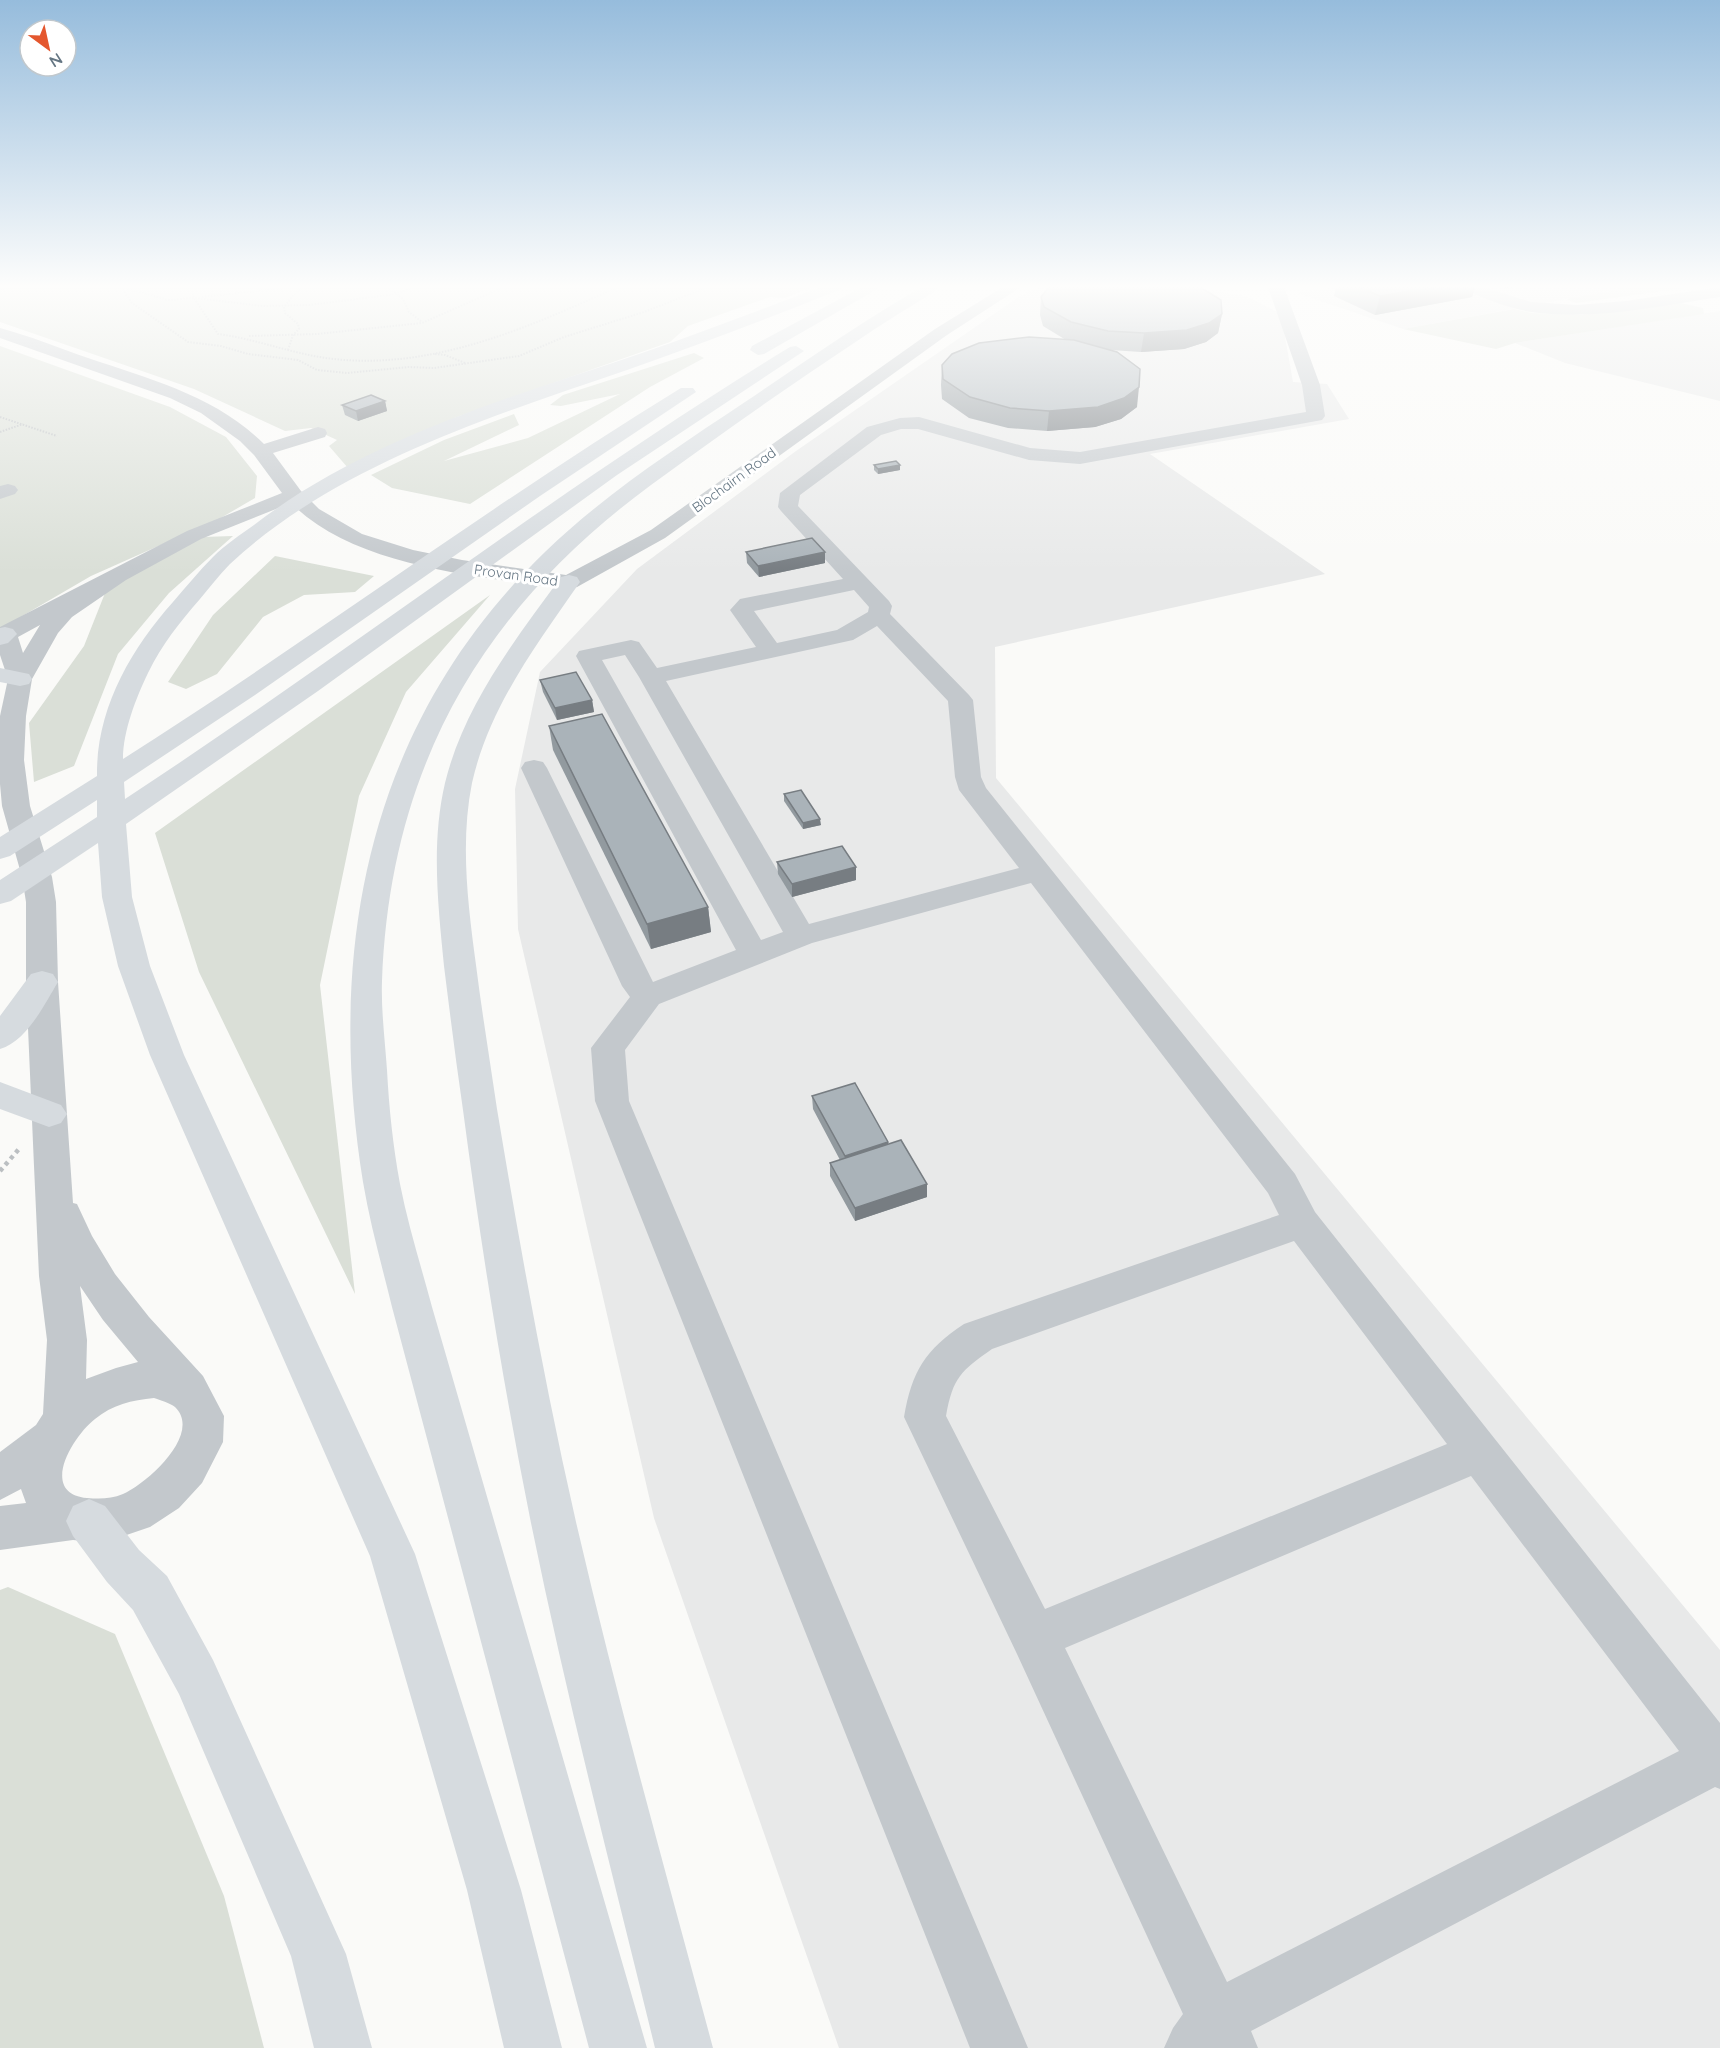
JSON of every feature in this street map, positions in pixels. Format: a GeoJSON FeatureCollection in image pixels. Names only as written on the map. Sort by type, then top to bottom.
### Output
{"type":"FeatureCollection","features":[{"type":"Feature","properties":{"kind":"highway"},"geometry":{"type":"LineString","coordinates":[[533,2048],[494,1890],[392,1554],[167,1055],[134,966],[117,897],[112,851],[110,751],[119,713],[146,652],[190,594],[222,560],[266,524],[310,494],[353,470],[490,411],[572,383]]}},
{"type":"Feature","properties":{"kind":"highway"},"geometry":{"type":"LineString","coordinates":[[0,894],[310,686],[537,521],[692,415],[745,383]]}},
{"type":"Feature","properties":{"kind":"highway"},"geometry":{"type":"LineString","coordinates":[[618,2048],[409,1297],[385,1200],[372,1104],[366,1004],[369,947],[378,881],[390,823],[406,776],[450,682],[482,637],[560,570],[618,500],[787,383]]}},
{"type":"Feature","properties":{"kind":"highway"},"geometry":{"type":"LineString","coordinates":[[0,850],[189,729],[501,513],[700,384]]}},
{"type":"Feature","properties":{"kind":"highway"},"geometry":{"type":"LineString","coordinates":[[560,570],[472,738],[459,783],[450,854],[454,918],[492,1190],[532,1419],[594,1701],[684,2048]]}},
{"type":"Feature","properties":{"kind":"highway"},"geometry":{"type":"LineString","coordinates":[[0,1037],[18,1017],[42,982]]}},
{"type":"Feature","properties":{"kind":"highway"},"geometry":{"type":"LineString","coordinates":[[0,1095],[49,1114]]}},
{"type":"Feature","properties":{"kind":"highway"},"geometry":{"type":"LineString","coordinates":[[81,1520],[150,1593],[196,1677],[318,1954],[343,2048]]}},
{"type":"Feature","properties":{"kind":"street"},"geometry":{"type":"LineString","coordinates":[[81,1520],[56,1510],[45,1499],[41,1490],[39,1472],[57,1430],[68,1340],[59,1276],[49,1114],[42,982],[41,902],[38,877],[16,806],[11,760],[13,716],[10,677],[3,636],[194,536],[294,495],[261,451],[226,421],[176,394],[143,383]]}},
{"type":"Feature","properties":{"kind":"street","name":"Blochairn Road"},"geometry":{"type":"LineString","coordinates":[[560,570],[658,534],[870,383]]}},
{"type":"Feature","properties":{"kind":"street"},"geometry":{"type":"LineString","coordinates":[[651,677],[845,635],[878,616],[881,606],[788,507],[790,493],[874,431],[900,424],[919,423],[1029,454],[1080,458],[1316,416],[1310,383]]}},
{"type":"Feature","properties":{"kind":"street"},"geometry":{"type":"LineString","coordinates":[[261,451],[318,434]]}},
{"type":"Feature","properties":{"kind":"street"},"geometry":{"type":"LineString","coordinates":[[915,444],[959,435]]}},
{"type":"Feature","properties":{"kind":"street"},"geometry":{"type":"LineString","coordinates":[[836,459],[881,450]]}},
{"type":"Feature","properties":{"kind":"street","name":"Provan Road"},"geometry":{"type":"LineString","coordinates":[[294,495],[312,513],[355,538],[408,555],[462,567],[560,570]]}},
{"type":"Feature","properties":{"kind":"street"},"geometry":{"type":"LineString","coordinates":[[10,677],[64,612],[117,576]]}},
{"type":"Feature","properties":{"kind":"street"},"geometry":{"type":"LineString","coordinates":[[771,651],[741,610],[748,604],[858,583]]}},
{"type":"Feature","properties":{"kind":"street"},"geometry":{"type":"LineString","coordinates":[[878,616],[890,625],[960,700],[968,777],[973,790],[1282,1184],[1302,1223],[1718,1762],[1212,2038],[1034,1637],[925,1417],[930,1385],[942,1366],[949,1356],[978,1336],[1302,1223]]}},
{"type":"Feature","properties":{"kind":"street"},"geometry":{"type":"LineString","coordinates":[[754,954],[588,656],[631,647],[651,677],[801,936]]}},
{"type":"Feature","properties":{"kind":"street"},"geometry":{"type":"LineString","coordinates":[[534,768],[638,986],[648,996]]}},
{"type":"Feature","properties":{"kind":"street"},"geometry":{"type":"LineString","coordinates":[[999,2048],[612,1101],[608,1048],[648,996],[801,936],[1038,872]]}},
{"type":"Feature","properties":{"kind":"street"},"geometry":{"type":"LineString","coordinates":[[0,1528],[125,1515],[152,1502],[174,1484],[190,1464],[201,1444],[204,1424],[200,1406],[84,1262],[70,1235],[55,1191]]}},
{"type":"Feature","properties":{"kind":"street"},"geometry":{"type":"LineString","coordinates":[[0,1479],[57,1430],[79,1406],[105,1390],[131,1381],[156,1379],[176,1383],[191,1393]]}},
{"type":"Feature","properties":{"kind":"street"},"geometry":{"type":"LineString","coordinates":[[1034,1637],[1479,1452]]}},
{"type":"Feature","properties":{"kind":"path"},"geometry":{"type":"LineString","coordinates":[[0,417],[57,436]]}},
{"type":"Feature","properties":{"kind":"path"},"geometry":{"type":"LineString","coordinates":[[0,432],[23,424]]}},
{"type":"Feature","properties":{"kind":"shaded area"},"geometry":{"type":"Polygon","coordinates":[[[0,383],[102,383],[170,407],[226,437],[257,476],[255,498],[219,519],[91,576],[0,629],[0,383]]]}},
{"type":"Feature","properties":{"kind":"shaded area"},"geometry":{"type":"Polygon","coordinates":[[[175,383],[555,383],[457,417],[348,468],[329,446],[337,440],[311,428],[285,431],[175,383]]]}},
{"type":"Feature","properties":{"kind":"shaded area"},"geometry":{"type":"Polygon","coordinates":[[[602,383],[658,383],[470,504],[392,488],[371,475],[444,440],[514,414],[519,425],[444,461],[528,438],[620,394],[561,406],[550,405],[563,395],[602,383]]]}},
{"type":"Feature","properties":{"kind":"shaded area"},"geometry":{"type":"Polygon","coordinates":[[[895,383],[1327,384],[1349,419],[1150,454],[1325,574],[995,647],[996,778],[1720,1650],[1720,2048],[839,2048],[654,1518],[518,929],[515,789],[540,672],[637,569],[796,451],[895,383]]]}},
{"type":"Feature","properties":{"kind":"shaded area"},"geometry":{"type":"Polygon","coordinates":[[[1645,383],[1720,383],[1720,401],[1645,383]]]}},
{"type":"Feature","properties":{"kind":"shaded area"},"geometry":{"type":"Polygon","coordinates":[[[233,536],[169,593],[118,654],[74,766],[34,782],[29,723],[84,646],[109,583],[202,537],[233,536]]]}},
{"type":"Feature","properties":{"kind":"shaded area"},"geometry":{"type":"Polygon","coordinates":[[[275,556],[374,576],[355,592],[304,595],[263,617],[217,674],[186,689],[168,682],[213,615],[275,556]]]}},
{"type":"Feature","properties":{"kind":"shaded area"},"geometry":{"type":"Polygon","coordinates":[[[490,595],[406,692],[359,796],[320,985],[355,1294],[199,972],[155,833],[490,595]]]}},
{"type":"Feature","properties":{"kind":"shaded area"},"geometry":{"type":"Polygon","coordinates":[[[8,1587],[115,1634],[224,1896],[264,2048],[0,2048],[0,1590],[8,1587]]]}},
{"type":"Feature","properties":{"kind":"building"},"geometry":{"type":"Polygon","coordinates":[[[948,383],[1139,383],[1139,387],[1124,398],[1098,407],[1049,411],[1010,408],[970,397],[948,383]]]}},
{"type":"Feature","properties":{"kind":"building"},"geometry":{"type":"Polygon","coordinates":[[[371,395],[385,401],[356,411],[342,405],[371,395]]]}},
{"type":"Feature","properties":{"kind":"building"},"geometry":{"type":"Polygon","coordinates":[[[896,461],[900,465],[878,469],[874,465],[896,461]]]}},
{"type":"Feature","properties":{"kind":"building"},"geometry":{"type":"Polygon","coordinates":[[[812,538],[825,552],[758,566],[746,552],[812,538]]]}},
{"type":"Feature","properties":{"kind":"building"},"geometry":{"type":"Polygon","coordinates":[[[576,672],[592,700],[555,708],[540,680],[576,672]]]}},
{"type":"Feature","properties":{"kind":"building"},"geometry":{"type":"Polygon","coordinates":[[[602,714],[708,907],[647,924],[549,726],[602,714]]]}},
{"type":"Feature","properties":{"kind":"building"},"geometry":{"type":"Polygon","coordinates":[[[801,790],[820,819],[803,823],[784,794],[801,790]]]}},
{"type":"Feature","properties":{"kind":"building"},"geometry":{"type":"Polygon","coordinates":[[[842,846],[856,867],[792,884],[777,862],[842,846]]]}},
{"type":"Feature","properties":{"kind":"building"},"geometry":{"type":"Polygon","coordinates":[[[855,1083],[888,1142],[845,1156],[812,1096],[855,1083]]]}},
{"type":"Feature","properties":{"kind":"building"},"geometry":{"type":"Polygon","coordinates":[[[901,1140],[927,1184],[855,1208],[830,1163],[901,1140]]]}}]}
